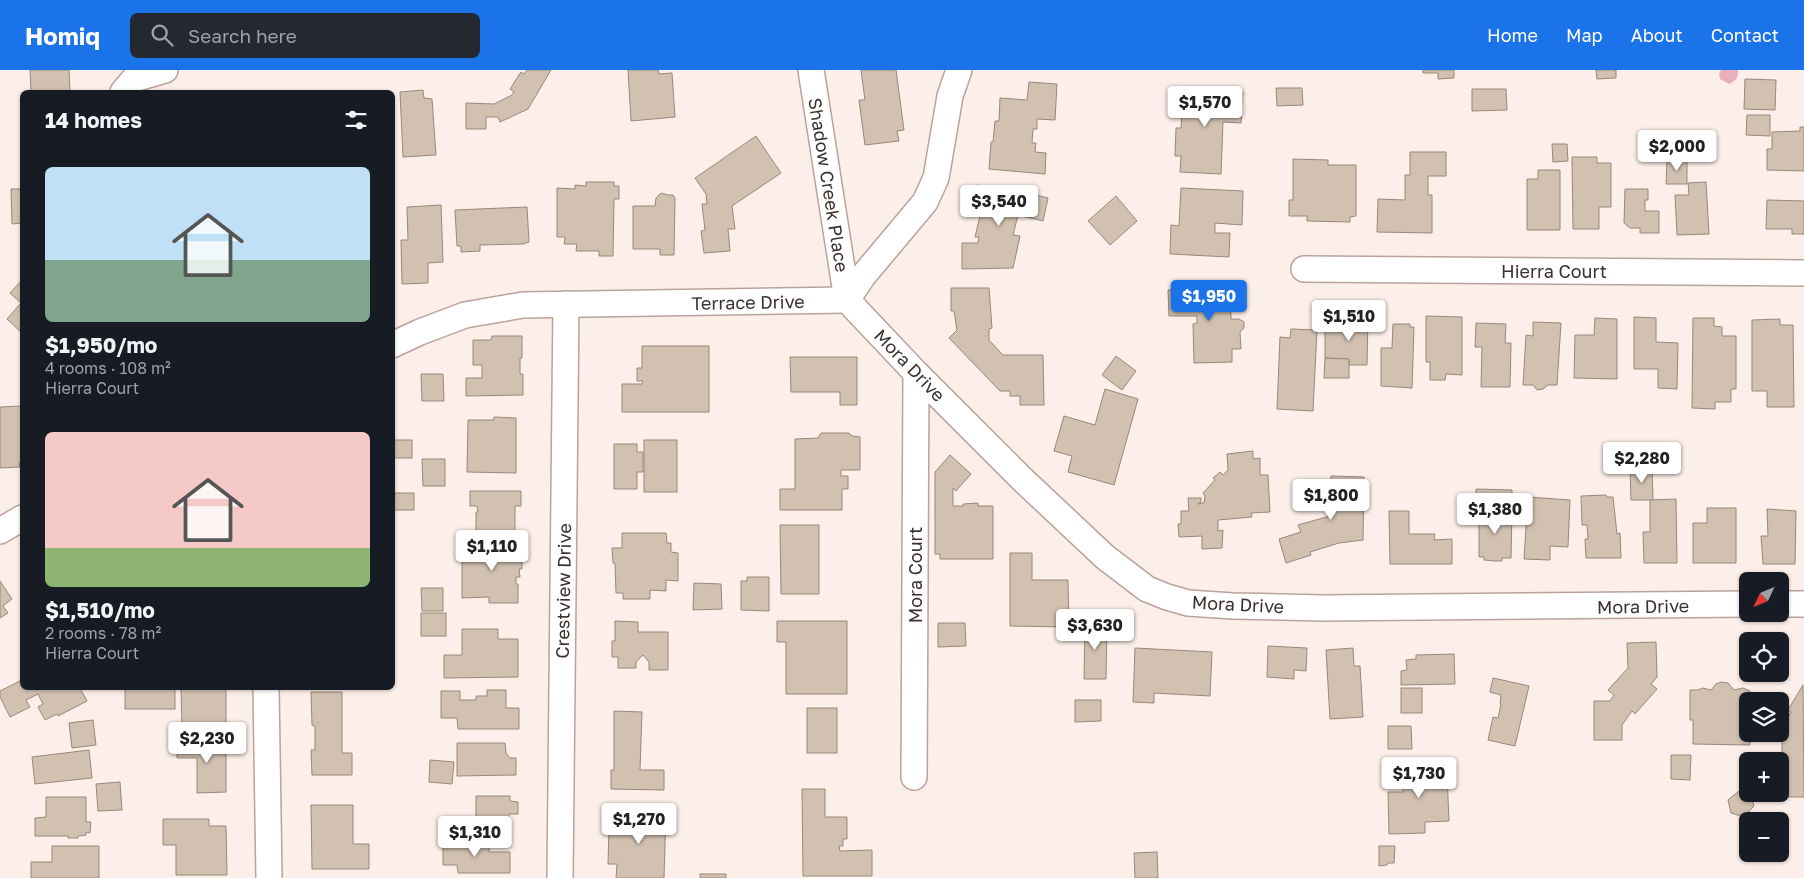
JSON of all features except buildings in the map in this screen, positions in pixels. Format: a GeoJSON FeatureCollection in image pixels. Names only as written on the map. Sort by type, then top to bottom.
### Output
{"type":"FeatureCollection","features":[{"type":"Feature","properties":{"kind":"street"},"geometry":{"type":"LineString","coordinates":[[125,90],[134,79],[165,70]]}},
{"type":"Feature","properties":{"kind":"street","name":"Shadow Creek Place"},"geometry":{"type":"LineString","coordinates":[[811,70],[847,300]]}},
{"type":"Feature","properties":{"kind":"street"},"geometry":{"type":"LineString","coordinates":[[847,300],[863,276],[925,202],[929,194],[936,178],[950,96],[959,70]]}},
{"type":"Feature","properties":{"kind":"street","name":"Hierra Court"},"geometry":{"type":"LineString","coordinates":[[1304,269],[1804,273]]}},
{"type":"Feature","properties":{"kind":"street","name":"Terrace Drive"},"geometry":{"type":"LineString","coordinates":[[395,344],[450,320],[473,313],[523,305],[847,300]]}},
{"type":"Feature","properties":{"kind":"street","name":"Mora Drive"},"geometry":{"type":"LineString","coordinates":[[847,300],[916,373],[1022,479],[1105,557],[1147,589],[1188,603],[1323,608],[1739,604]]}},
{"type":"Feature","properties":{"kind":"street","name":"Crestview Drive"},"geometry":{"type":"LineString","coordinates":[[560,878],[566,304]]}},
{"type":"Feature","properties":{"kind":"street","name":"Mora Court"},"geometry":{"type":"LineString","coordinates":[[914,777],[916,373]]}},
{"type":"Feature","properties":{"kind":"street"},"geometry":{"type":"LineString","coordinates":[[0,531],[20,519]]}},
{"type":"Feature","properties":{"kind":"street"},"geometry":{"type":"LineString","coordinates":[[1789,604],[1804,604]]}},
{"type":"Feature","properties":{"kind":"street"},"geometry":{"type":"LineString","coordinates":[[266,690],[269,878]]}},
{"type":"Feature","properties":{"kind":"shaded area"},"geometry":{"type":"Polygon","coordinates":[[[1721,70],[1738,70],[1738,75],[1729,84],[1720,79],[1719,74],[1721,70]]]}}]}
